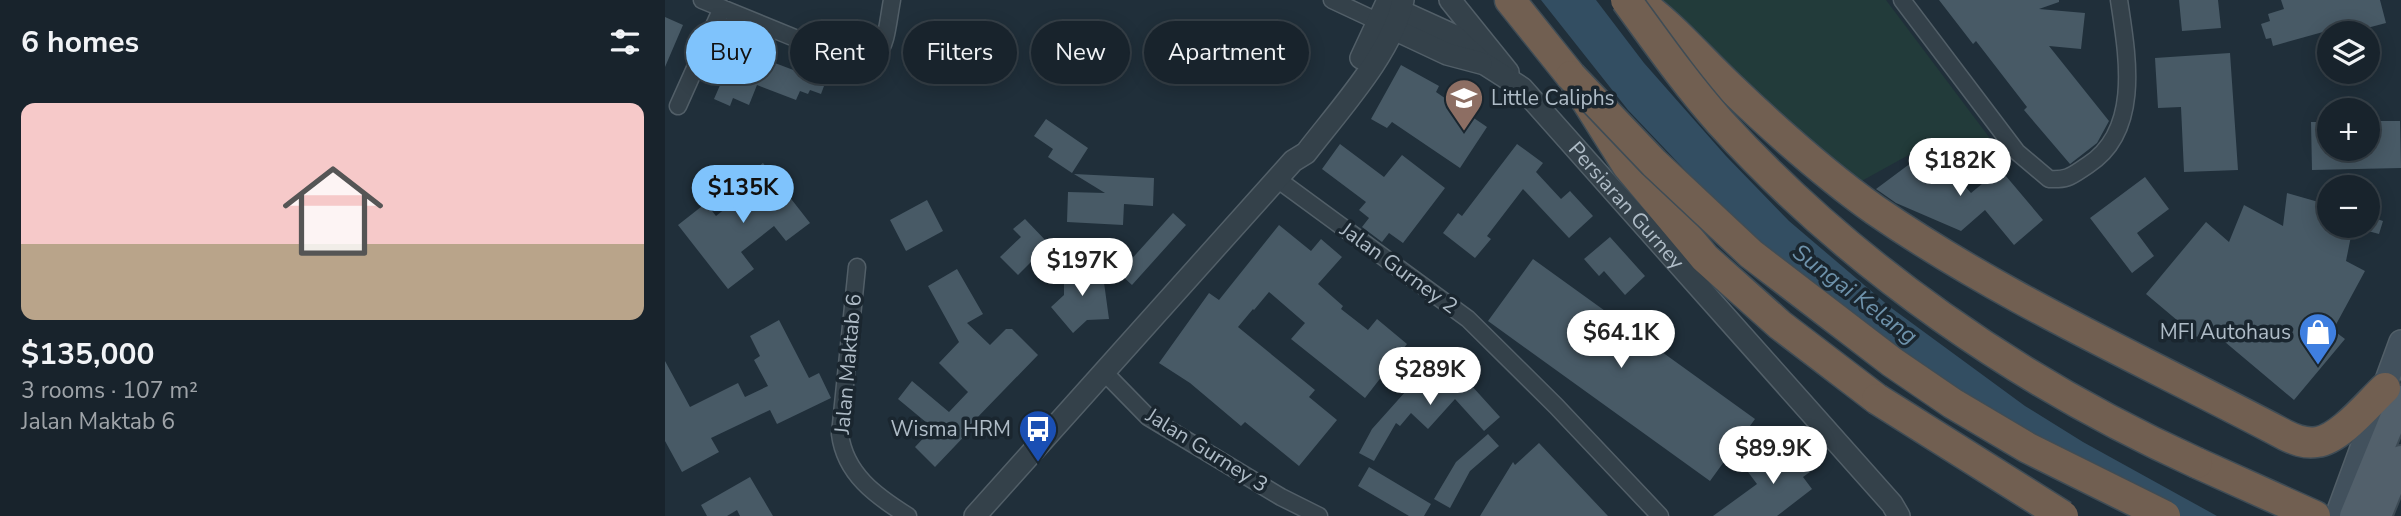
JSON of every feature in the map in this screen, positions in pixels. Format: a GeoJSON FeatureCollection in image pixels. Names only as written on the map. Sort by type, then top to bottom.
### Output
{"type":"FeatureCollection","features":[{"type":"Feature","properties":{"kind":"highway"},"geometry":{"type":"LineString","coordinates":[[1510,0],[1571,76],[1654,163],[1751,254],[1892,362],[1952,403],[2028,448],[2165,516]]}},
{"type":"Feature","properties":{"kind":"highway"},"geometry":{"type":"LineString","coordinates":[[1626,0],[1719,120],[1776,179],[1869,261],[1936,313],[2005,360],[2076,403],[2306,516]]}},
{"type":"Feature","properties":{"kind":"highway"},"geometry":{"type":"LineString","coordinates":[[1636,0],[1661,18],[1784,136],[1874,209],[1955,262],[2048,315],[2285,435],[2308,443],[2319,442],[2342,429],[2393,393]]}},
{"type":"Feature","properties":{"kind":"highway"},"geometry":{"type":"LineString","coordinates":[[1571,76],[1627,165],[1705,258],[1780,325],[1877,399],[2063,516]]}},
{"type":"Feature","properties":{"kind":"highway"},"geometry":{"type":"LineString","coordinates":[[2274,499],[2336,515]]}},
{"type":"Feature","properties":{"kind":"main road"},"geometry":{"type":"LineString","coordinates":[[2336,515],[2393,393],[2401,342]]}},
{"type":"Feature","properties":{"kind":"main road"},"geometry":{"type":"LineString","coordinates":[[2378,516],[2401,459]]}},
{"type":"Feature","properties":{"kind":"main road"},"geometry":{"type":"LineString","coordinates":[[2389,516],[2401,485]]}},
{"type":"Feature","properties":{"kind":"street"},"geometry":{"type":"LineString","coordinates":[[702,0],[854,61],[863,61],[877,55],[883,45],[892,0]]}},
{"type":"Feature","properties":{"kind":"street"},"geometry":{"type":"LineString","coordinates":[[975,516],[1293,161],[1306,153],[1376,61],[1389,10],[1332,0]]}},
{"type":"Feature","properties":{"kind":"street"},"geometry":{"type":"LineString","coordinates":[[1450,0],[1522,88]]}},
{"type":"Feature","properties":{"kind":"street"},"geometry":{"type":"LineString","coordinates":[[1902,0],[2017,152],[2049,179],[2066,180],[2103,156],[2115,138],[2126,103],[2127,60],[2119,0]]}},
{"type":"Feature","properties":{"kind":"street"},"geometry":{"type":"LineString","coordinates":[[678,106],[722,8]]}},
{"type":"Feature","properties":{"kind":"street","name":"Persiaran Gurney"},"geometry":{"type":"LineString","coordinates":[[1389,10],[1453,35],[1483,64],[1522,88],[1892,504],[1899,516]]}},
{"type":"Feature","properties":{"kind":"street","name":"Jalan Gurney 2"},"geometry":{"type":"LineString","coordinates":[[1277,179],[1468,319],[1556,406],[1660,516]]}},
{"type":"Feature","properties":{"kind":"street","name":"Jalan Maktab 6"},"geometry":{"type":"LineString","coordinates":[[857,267],[842,446],[847,460],[870,490],[908,516]]}},
{"type":"Feature","properties":{"kind":"street","name":"Jalan Gurney 3"},"geometry":{"type":"LineString","coordinates":[[1104,372],[1148,416],[1281,497],[1319,516]]}},
{"type":"Feature","properties":{"kind":"green space"},"geometry":{"type":"Polygon","coordinates":[[[1661,0],[1886,0],[2004,157],[1991,167],[1963,174],[1934,141],[1858,183],[1709,56],[1661,0]]]}},
{"type":"Feature","properties":{"kind":"water","name":"Sungai Kelang"},"geometry":{"type":"Polygon","coordinates":[[[1541,0],[1596,0],[1644,63],[1726,156],[1789,221],[1890,307],[2025,406],[2083,442],[2217,516],[2174,516],[1911,363],[1764,246],[1703,189],[1628,110],[1541,0]]]}},
{"type":"Feature","properties":{"kind":"building"},"geometry":{"type":"Polygon","coordinates":[[[1939,0],[2059,0],[2039,9],[2085,13],[2081,49],[2049,46],[2109,121],[2097,143],[2070,164],[2024,110],[2027,107],[1976,41],[1973,44],[1939,0]]]}},
{"type":"Feature","properties":{"kind":"building"},"geometry":{"type":"Polygon","coordinates":[[[2179,0],[2218,0],[2221,28],[2182,31],[2179,0]]]}},
{"type":"Feature","properties":{"kind":"building"},"geometry":{"type":"Polygon","coordinates":[[[2281,0],[2380,0],[2386,23],[2317,21],[2317,34],[2273,46],[2271,38],[2266,39],[2261,24],[2270,21],[2268,14],[2284,9],[2281,0]]]}},
{"type":"Feature","properties":{"kind":"building"},"geometry":{"type":"Polygon","coordinates":[[[665,17],[683,25],[665,67],[665,17]]]}},
{"type":"Feature","properties":{"kind":"building"},"geometry":{"type":"Polygon","coordinates":[[[2230,53],[2238,170],[2184,172],[2181,107],[2158,108],[2155,58],[2230,53]]]}},
{"type":"Feature","properties":{"kind":"building"},"geometry":{"type":"Polygon","coordinates":[[[776,63],[790,69],[790,84],[825,84],[821,94],[810,90],[808,94],[800,91],[796,100],[757,85],[749,105],[733,98],[730,106],[714,99],[721,84],[776,84],[776,63]]]}},
{"type":"Feature","properties":{"kind":"building"},"geometry":{"type":"Polygon","coordinates":[[[1401,65],[1439,86],[1436,92],[1487,127],[1460,168],[1392,122],[1387,128],[1371,119],[1401,65]]]}},
{"type":"Feature","properties":{"kind":"building"},"geometry":{"type":"Polygon","coordinates":[[[1046,119],[1088,148],[1072,173],[1048,157],[1053,149],[1034,136],[1046,119]]]}},
{"type":"Feature","properties":{"kind":"building"},"geometry":{"type":"Polygon","coordinates":[[[2380,121],[2400,121],[2401,168],[2312,170],[2311,122],[2317,122],[2317,161],[2380,161],[2380,121]]]}},
{"type":"Feature","properties":{"kind":"building"},"geometry":{"type":"Polygon","coordinates":[[[1340,144],[1384,177],[1402,155],[1445,188],[1403,243],[1389,233],[1382,242],[1362,227],[1369,218],[1359,210],[1366,202],[1322,169],[1340,144]]]}},
{"type":"Feature","properties":{"kind":"building"},"geometry":{"type":"Polygon","coordinates":[[[1517,144],[1543,163],[1536,172],[1561,199],[1570,191],[1593,216],[1569,238],[1523,189],[1487,236],[1491,239],[1475,258],[1443,233],[1458,213],[1462,216],[1517,144]]]}},
{"type":"Feature","properties":{"kind":"building"},"geometry":{"type":"Polygon","coordinates":[[[1931,148],[1971,193],[2000,169],[2043,220],[2014,245],[1985,210],[1961,231],[1896,203],[1876,189],[1931,148]]]}},
{"type":"Feature","properties":{"kind":"building"},"geometry":{"type":"Polygon","coordinates":[[[763,163],[810,223],[786,241],[774,226],[741,252],[754,269],[728,289],[678,225],[706,203],[716,216],[746,192],[738,182],[763,163]]]}},
{"type":"Feature","properties":{"kind":"building"},"geometry":{"type":"Polygon","coordinates":[[[1074,174],[1154,178],[1153,206],[1124,204],[1123,225],[1067,222],[1068,192],[1105,193],[1074,174]]]}},
{"type":"Feature","properties":{"kind":"building"},"geometry":{"type":"Polygon","coordinates":[[[2145,177],[2169,209],[2137,233],[2154,256],[2132,273],[2090,218],[2145,177]]]}},
{"type":"Feature","properties":{"kind":"building"},"geometry":{"type":"Polygon","coordinates":[[[2287,193],[2317,202],[2317,238],[2351,238],[2346,261],[2365,271],[2333,330],[2345,339],[2294,400],[2206,326],[2197,337],[2146,294],[2206,222],[2229,242],[2244,205],[2283,226],[2287,193]]]}},
{"type":"Feature","properties":{"kind":"building"},"geometry":{"type":"Polygon","coordinates":[[[927,200],[943,231],[906,251],[890,220],[927,200]]]}},
{"type":"Feature","properties":{"kind":"building"},"geometry":{"type":"Polygon","coordinates":[[[1173,213],[1186,225],[1132,285],[1119,273],[1173,213]]]}},
{"type":"Feature","properties":{"kind":"building"},"geometry":{"type":"Polygon","coordinates":[[[1025,219],[1049,244],[1018,275],[1000,257],[1021,237],[1013,229],[1025,219]]]}},
{"type":"Feature","properties":{"kind":"building"},"geometry":{"type":"Polygon","coordinates":[[[1279,225],[1311,251],[1321,239],[1342,257],[1318,284],[1343,306],[1341,309],[1368,330],[1377,319],[1407,344],[1365,398],[1291,339],[1305,323],[1269,292],[1253,309],[1238,327],[1315,390],[1309,397],[1337,420],[1299,466],[1245,422],[1241,426],[1190,383],[1159,363],[1209,293],[1219,300],[1279,225]]]}},
{"type":"Feature","properties":{"kind":"building"},"geometry":{"type":"Polygon","coordinates":[[[1610,237],[1645,276],[1625,295],[1604,271],[1599,276],[1584,259],[1610,237]]]}},
{"type":"Feature","properties":{"kind":"building"},"geometry":{"type":"Polygon","coordinates":[[[1533,259],[1755,419],[1710,481],[1488,321],[1533,259]]]}},
{"type":"Feature","properties":{"kind":"building"},"geometry":{"type":"Polygon","coordinates":[[[1102,268],[1109,319],[1087,320],[1073,333],[1051,307],[1064,295],[1064,271],[1102,268]]]}},
{"type":"Feature","properties":{"kind":"building"},"geometry":{"type":"Polygon","coordinates":[[[957,269],[983,314],[967,323],[990,345],[1006,329],[1012,329],[1038,355],[971,424],[974,426],[935,467],[915,447],[933,428],[898,399],[912,381],[949,412],[968,392],[939,363],[959,342],[928,286],[957,269]]]}},
{"type":"Feature","properties":{"kind":"building"},"geometry":{"type":"Polygon","coordinates":[[[779,320],[809,378],[819,373],[831,398],[777,424],[770,410],[711,438],[719,452],[682,472],[665,441],[665,361],[690,407],[738,383],[745,397],[768,386],[754,360],[760,356],[750,336],[779,320]]]}},
{"type":"Feature","properties":{"kind":"building"},"geometry":{"type":"Polygon","coordinates":[[[1451,363],[1500,417],[1484,431],[1455,399],[1428,429],[1411,413],[1400,426],[1396,423],[1374,461],[1359,453],[1372,429],[1423,372],[1433,380],[1451,363]]]}},
{"type":"Feature","properties":{"kind":"building"},"geometry":{"type":"Polygon","coordinates":[[[1488,434],[1499,446],[1470,471],[1450,508],[1434,499],[1456,462],[1488,434]]]}},
{"type":"Feature","properties":{"kind":"building"},"geometry":{"type":"Polygon","coordinates":[[[1539,443],[1608,516],[1480,516],[1513,462],[1515,465],[1539,443]]]}},
{"type":"Feature","properties":{"kind":"building"},"geometry":{"type":"Polygon","coordinates":[[[1780,447],[1787,456],[1798,448],[1814,469],[1803,477],[1812,489],[1777,516],[1713,516],[1757,484],[1748,472],[1780,447]]]}},
{"type":"Feature","properties":{"kind":"building"},"geometry":{"type":"Polygon","coordinates":[[[1369,467],[1431,504],[1424,516],[1409,516],[1358,486],[1369,467]]]}},
{"type":"Feature","properties":{"kind":"building"},"geometry":{"type":"Polygon","coordinates":[[[750,477],[773,516],[740,516],[737,510],[727,516],[707,516],[701,505],[750,477]]]}},
{"type":"Feature","properties":{"kind":"place","name":"Little Caliphs"},"geometry":{"type":"Point","coordinates":[1464,132]}},
{"type":"Feature","properties":{"kind":"place","name":"MFI Autohaus"},"geometry":{"type":"Point","coordinates":[2318,366]}},
{"type":"Feature","properties":{"kind":"place","name":"Wisma HRM"},"geometry":{"type":"Point","coordinates":[1038,463]}}]}
